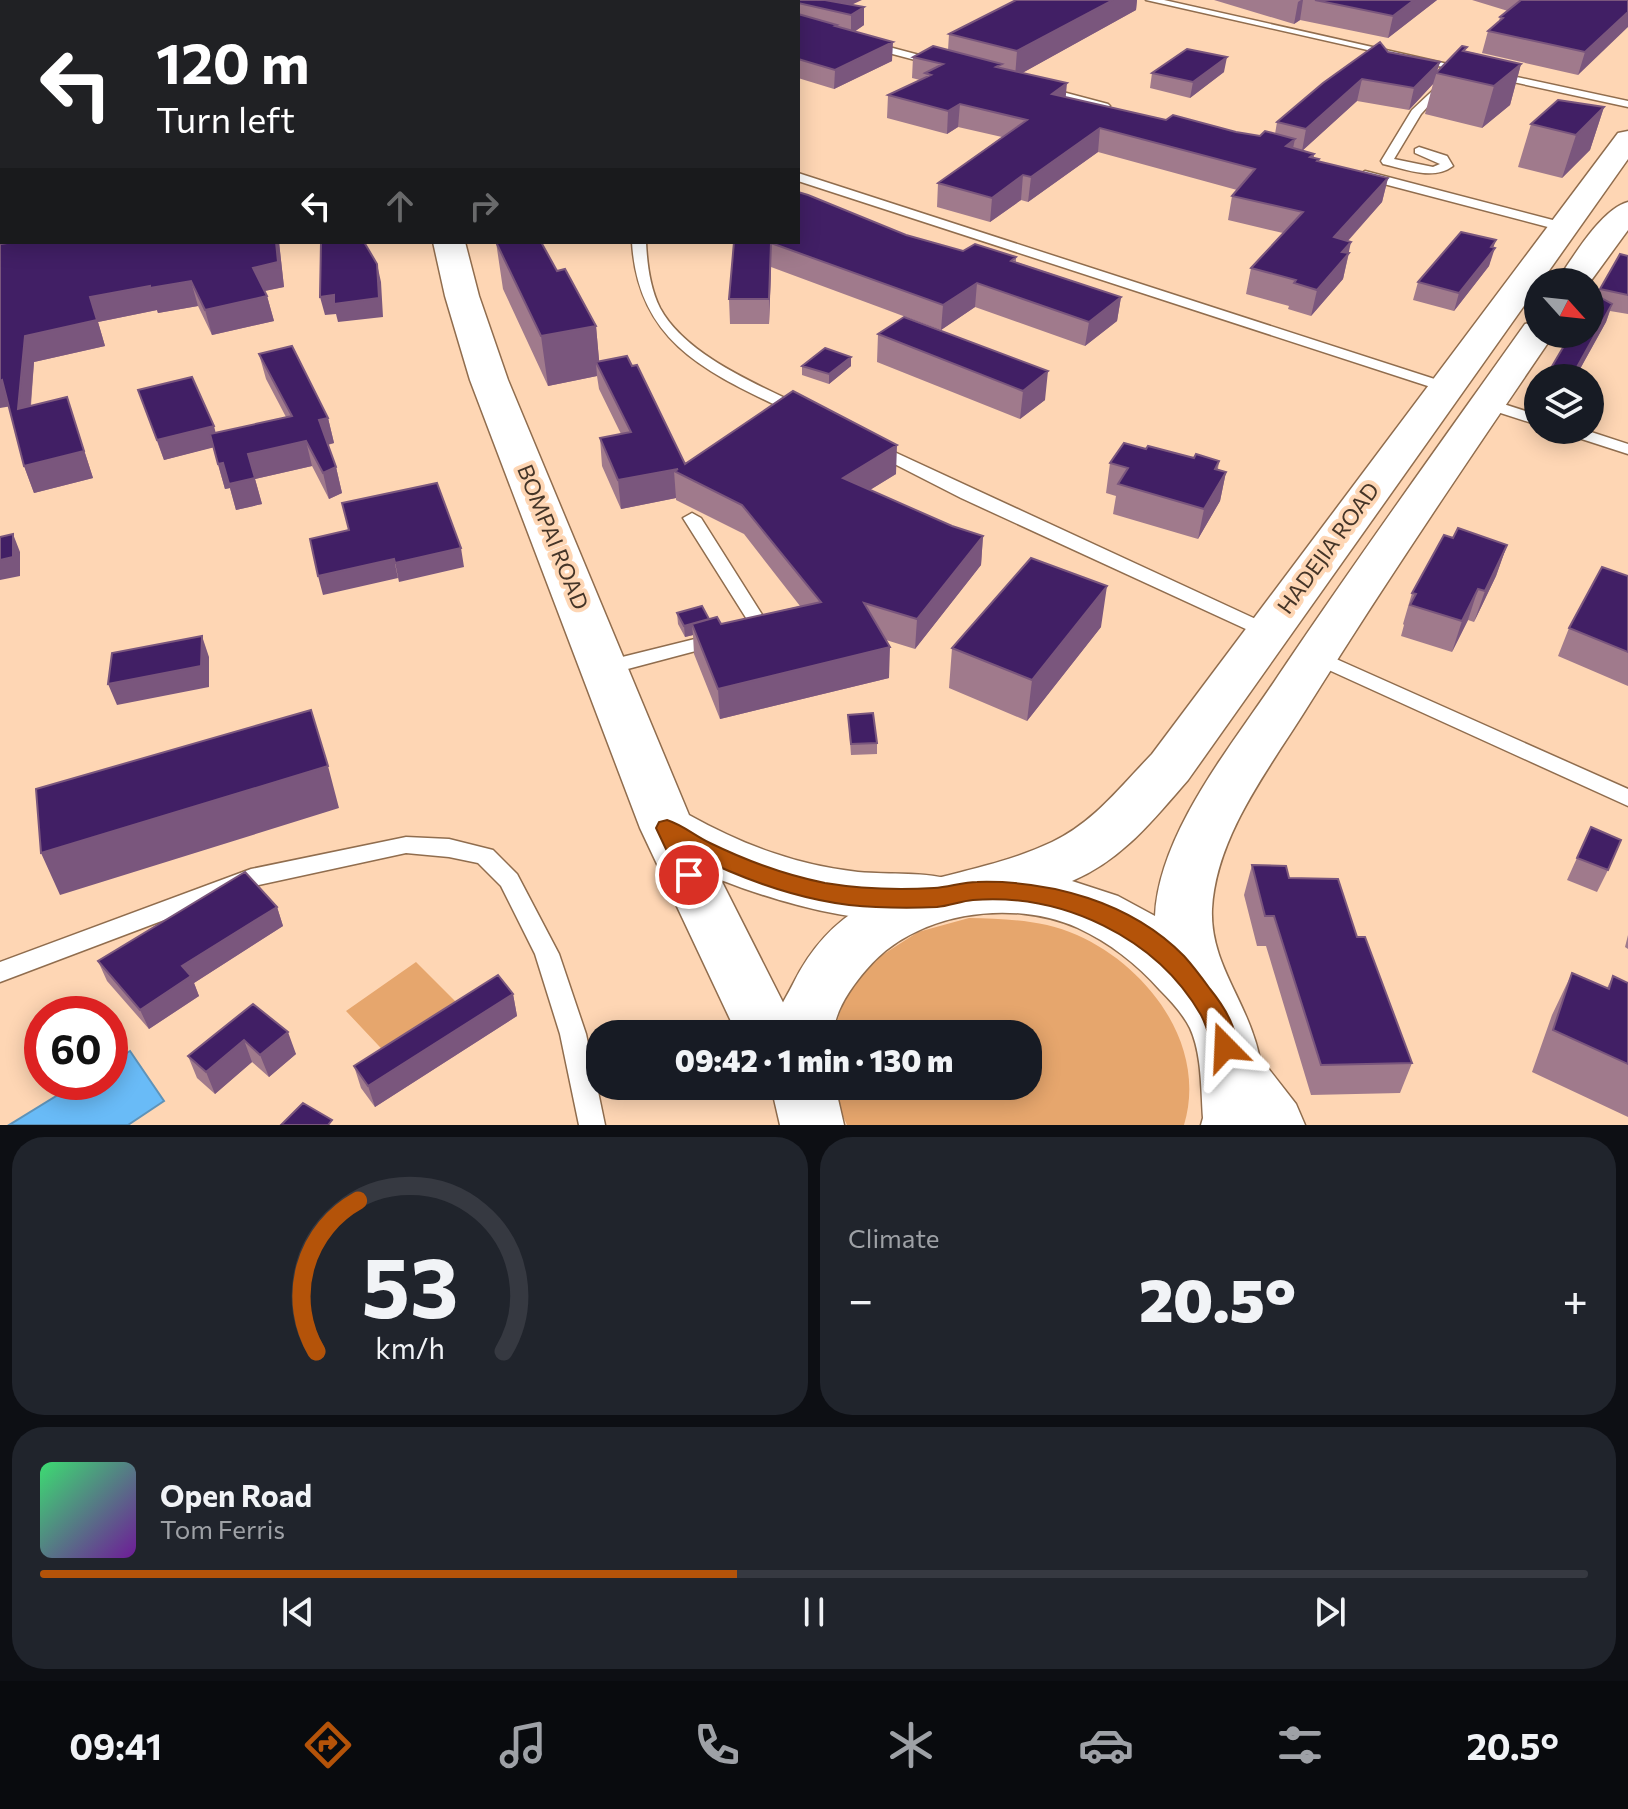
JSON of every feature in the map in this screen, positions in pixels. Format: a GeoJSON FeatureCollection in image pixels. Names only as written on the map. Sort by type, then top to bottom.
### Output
{"type":"FeatureCollection","features":[{"type":"Feature","properties":{"kind":"main road"},"geometry":{"type":"LineString","coordinates":[[1580,268],[1611,202]]}},
{"type":"Feature","properties":{"kind":"main road","name":"HADEJIA ROAD"},"geometry":{"type":"LineString","coordinates":[[955,894],[1041,869],[1086,849],[1128,814],[1170,767],[1445,387],[1611,202]]}},
{"type":"Feature","properties":{"kind":"main road","name":"BOMPAI ROAD"},"geometry":{"type":"LineString","coordinates":[[449,244],[462,296],[489,380],[667,828],[761,1020]]}},
{"type":"Feature","properties":{"kind":"main road"},"geometry":{"type":"LineString","coordinates":[[1273,1125],[1231,1096],[1220,1028],[1185,949],[1184,905],[1199,851],[1229,793],[1316,656],[1527,348]]}},
{"type":"Feature","properties":{"kind":"main road"},"geometry":{"type":"LineString","coordinates":[[667,828],[700,848],[790,885],[874,898],[1027,892],[1067,901],[1130,928],[1174,962],[1208,1005]]}},
{"type":"Feature","properties":{"kind":"main road"},"geometry":{"type":"LineString","coordinates":[[807,1020],[829,969],[876,924],[955,894]]}},
{"type":"Feature","properties":{"kind":"lane"},"geometry":{"type":"LineString","coordinates":[[1151,0],[1473,70]]}},
{"type":"Feature","properties":{"kind":"lane"},"geometry":{"type":"LineString","coordinates":[[859,42],[951,66]]}},
{"type":"Feature","properties":{"kind":"lane"},"geometry":{"type":"LineString","coordinates":[[1419,151],[1443,159],[1447,166],[1434,171],[1387,161],[1416,112],[1459,67]]}},
{"type":"Feature","properties":{"kind":"lane"},"geometry":{"type":"LineString","coordinates":[[1487,73],[1628,104]]}},
{"type":"Feature","properties":{"kind":"lane"},"geometry":{"type":"LineString","coordinates":[[1028,86],[1119,110]]}},
{"type":"Feature","properties":{"kind":"lane"},"geometry":{"type":"LineString","coordinates":[[1559,101],[1569,91]]}},
{"type":"Feature","properties":{"kind":"lane"},"geometry":{"type":"LineString","coordinates":[[1349,171],[1611,202]]}},
{"type":"Feature","properties":{"kind":"lane"},"geometry":{"type":"LineString","coordinates":[[800,178],[1445,387]]}},
{"type":"Feature","properties":{"kind":"lane"},"geometry":{"type":"LineString","coordinates":[[639,244],[640,266],[657,313],[692,350],[814,418]]}},
{"type":"Feature","properties":{"kind":"lane"},"geometry":{"type":"LineString","coordinates":[[1488,404],[1524,416]]}},
{"type":"Feature","properties":{"kind":"lane"},"geometry":{"type":"LineString","coordinates":[[856,439],[967,494],[1268,632]]}},
{"type":"Feature","properties":{"kind":"lane"},"geometry":{"type":"LineString","coordinates":[[1604,441],[1628,449]]}},
{"type":"Feature","properties":{"kind":"lane"},"geometry":{"type":"LineString","coordinates":[[605,668],[755,628],[757,621],[692,518]]}},
{"type":"Feature","properties":{"kind":"lane"},"geometry":{"type":"LineString","coordinates":[[1316,656],[1628,798]]}},
{"type":"Feature","properties":{"kind":"lane"},"geometry":{"type":"LineString","coordinates":[[0,972],[251,878],[406,845],[449,848],[485,856],[509,880],[547,954],[573,1034],[592,1125]]}},
{"type":"Feature","properties":{"kind":"shaded area"},"geometry":{"type":"Polygon","coordinates":[[[969,918],[1024,921],[1064,930],[1103,949],[1148,988],[1166,1012],[1179,1038],[1187,1066],[1189,1095],[1184,1125],[847,1125],[835,1100],[1042,1100],[1042,1020],[838,1020],[845,997],[876,959],[918,932],[969,918]]]}},
{"type":"Feature","properties":{"kind":"shaded area"},"geometry":{"type":"Polygon","coordinates":[[[416,962],[464,1010],[394,1062],[346,1011],[416,962]]]}},
{"type":"Feature","properties":{"kind":"water"},"geometry":{"type":"Polygon","coordinates":[[[128,1052],[164,1101],[128,1125],[9,1125],[50,1100],[128,1100],[128,1052]]]}},
{"type":"Feature","properties":{"kind":"building"},"geometry":{"type":"Polygon","coordinates":[[[800,0],[825,0],[864,7],[851,15],[800,3],[800,0]]]}},
{"type":"Feature","properties":{"kind":"building"},"geometry":{"type":"Polygon","coordinates":[[[1016,0],[1113,0],[1017,51],[949,34],[1016,0]]]}},
{"type":"Feature","properties":{"kind":"building"},"geometry":{"type":"Polygon","coordinates":[[[1315,0],[1414,0],[1393,16],[1315,0]]]}},
{"type":"Feature","properties":{"kind":"building"},"geometry":{"type":"Polygon","coordinates":[[[1521,0],[1628,0],[1628,12],[1585,52],[1488,31],[1521,0]]]}},
{"type":"Feature","properties":{"kind":"building"},"geometry":{"type":"Polygon","coordinates":[[[800,15],[893,42],[835,70],[800,60],[800,15]]]}},
{"type":"Feature","properties":{"kind":"building"},"geometry":{"type":"Polygon","coordinates":[[[1380,42],[1388,52],[1440,62],[1414,88],[1362,79],[1306,129],[1277,122],[1323,83],[1380,42]]]}},
{"type":"Feature","properties":{"kind":"building"},"geometry":{"type":"Polygon","coordinates":[[[933,46],[1002,64],[996,67],[1067,83],[1052,94],[1166,120],[1173,115],[1236,132],[1260,136],[1265,131],[1295,139],[1286,146],[1314,154],[1310,157],[1319,159],[1317,161],[1388,178],[1334,237],[1351,242],[1342,252],[1349,253],[1317,290],[1294,283],[1296,280],[1251,268],[1303,212],[1232,196],[1255,169],[1100,128],[1031,177],[1023,175],[992,198],[938,183],[1027,120],[960,104],[948,111],[888,95],[931,75],[925,73],[943,64],[913,57],[933,46]]]}},
{"type":"Feature","properties":{"kind":"building"},"geometry":{"type":"Polygon","coordinates":[[[1462,46],[1467,47],[1463,51],[1521,64],[1494,86],[1436,73],[1462,46]]]}},
{"type":"Feature","properties":{"kind":"building"},"geometry":{"type":"Polygon","coordinates":[[[1187,49],[1227,57],[1193,82],[1152,73],[1187,49]]]}},
{"type":"Feature","properties":{"kind":"building"},"geometry":{"type":"Polygon","coordinates":[[[1558,100],[1604,107],[1576,135],[1531,124],[1558,100]]]}},
{"type":"Feature","properties":{"kind":"building"},"geometry":{"type":"Polygon","coordinates":[[[800,193],[906,235],[963,251],[975,244],[1016,257],[1011,261],[1121,297],[1089,322],[977,283],[943,305],[774,244],[800,244],[800,193]]]}},
{"type":"Feature","properties":{"kind":"building"},"geometry":{"type":"Polygon","coordinates":[[[1461,232],[1496,240],[1491,247],[1495,248],[1459,293],[1418,282],[1461,232]]]}},
{"type":"Feature","properties":{"kind":"building"},"geometry":{"type":"Polygon","coordinates":[[[0,244],[276,244],[278,262],[253,268],[267,296],[205,310],[191,281],[150,286],[90,297],[97,320],[25,336],[18,409],[67,397],[84,451],[24,466],[0,381],[0,244]]]}},
{"type":"Feature","properties":{"kind":"building"},"geometry":{"type":"Polygon","coordinates":[[[321,244],[365,244],[377,264],[379,298],[334,304],[334,295],[320,297],[321,244]]]}},
{"type":"Feature","properties":{"kind":"building"},"geometry":{"type":"Polygon","coordinates":[[[497,244],[542,244],[557,271],[565,269],[596,326],[541,336],[497,244]]]}},
{"type":"Feature","properties":{"kind":"building"},"geometry":{"type":"Polygon","coordinates":[[[734,244],[771,244],[769,299],[729,299],[734,244]]]}},
{"type":"Feature","properties":{"kind":"building"},"geometry":{"type":"Polygon","coordinates":[[[1620,254],[1628,256],[1628,295],[1604,290],[1604,282],[1620,254]]]}},
{"type":"Feature","properties":{"kind":"building"},"geometry":{"type":"Polygon","coordinates":[[[1604,300],[1612,304],[1604,318],[1604,300]]]}},
{"type":"Feature","properties":{"kind":"building"},"geometry":{"type":"Polygon","coordinates":[[[904,317],[1048,371],[1023,391],[878,334],[904,317]]]}},
{"type":"Feature","properties":{"kind":"building"},"geometry":{"type":"Polygon","coordinates":[[[292,346],[328,418],[319,420],[336,467],[323,473],[306,441],[248,454],[255,478],[229,484],[223,463],[218,464],[210,434],[292,416],[259,354],[292,346]]]}},
{"type":"Feature","properties":{"kind":"building"},"geometry":{"type":"Polygon","coordinates":[[[825,348],[851,357],[829,374],[802,366],[825,348]]]}},
{"type":"Feature","properties":{"kind":"building"},"geometry":{"type":"Polygon","coordinates":[[[1563,348],[1588,348],[1579,364],[1553,364],[1563,348]]]}},
{"type":"Feature","properties":{"kind":"building"},"geometry":{"type":"Polygon","coordinates":[[[627,356],[632,366],[637,365],[685,464],[793,391],[897,445],[843,478],[952,526],[983,536],[917,619],[864,603],[890,647],[718,689],[692,624],[717,617],[721,624],[821,602],[742,505],[674,471],[678,469],[618,480],[600,438],[631,432],[596,362],[627,356]]]}},
{"type":"Feature","properties":{"kind":"building"},"geometry":{"type":"Polygon","coordinates":[[[192,377],[214,426],[157,440],[138,390],[192,377]]]}},
{"type":"Feature","properties":{"kind":"building"},"geometry":{"type":"Polygon","coordinates":[[[1124,443],[1194,458],[1196,454],[1219,461],[1215,469],[1226,472],[1204,509],[1118,484],[1128,468],[1110,463],[1124,443]]]}},
{"type":"Feature","properties":{"kind":"building"},"geometry":{"type":"Polygon","coordinates":[[[437,483],[461,548],[318,576],[310,539],[349,530],[342,503],[437,483]]]}},
{"type":"Feature","properties":{"kind":"building"},"geometry":{"type":"Polygon","coordinates":[[[1458,528],[1507,545],[1485,591],[1478,589],[1462,621],[1410,605],[1416,594],[1412,593],[1444,535],[1453,538],[1458,528]]]}},
{"type":"Feature","properties":{"kind":"building"},"geometry":{"type":"Polygon","coordinates":[[[13,534],[13,557],[0,560],[0,537],[13,534]]]}},
{"type":"Feature","properties":{"kind":"building"},"geometry":{"type":"Polygon","coordinates":[[[1031,558],[1107,586],[1032,680],[952,648],[1031,558]]]}},
{"type":"Feature","properties":{"kind":"building"},"geometry":{"type":"Polygon","coordinates":[[[1602,567],[1628,576],[1628,652],[1569,628],[1602,567]]]}},
{"type":"Feature","properties":{"kind":"building"},"geometry":{"type":"Polygon","coordinates":[[[702,606],[709,619],[684,626],[677,613],[702,606]]]}},
{"type":"Feature","properties":{"kind":"building"},"geometry":{"type":"Polygon","coordinates":[[[202,636],[201,666],[108,684],[112,653],[202,636]]]}},
{"type":"Feature","properties":{"kind":"building"},"geometry":{"type":"Polygon","coordinates":[[[311,710],[328,766],[41,853],[36,789],[311,710]]]}},
{"type":"Feature","properties":{"kind":"building"},"geometry":{"type":"Polygon","coordinates":[[[873,713],[877,743],[851,744],[848,715],[873,713]]]}},
{"type":"Feature","properties":{"kind":"building"},"geometry":{"type":"Polygon","coordinates":[[[1591,827],[1621,840],[1608,870],[1577,858],[1591,827]]]}},
{"type":"Feature","properties":{"kind":"building"},"geometry":{"type":"Polygon","coordinates":[[[1252,865],[1286,866],[1289,878],[1338,879],[1357,937],[1365,937],[1412,1063],[1321,1065],[1274,916],[1265,916],[1252,865]]]}},
{"type":"Feature","properties":{"kind":"building"},"geometry":{"type":"Polygon","coordinates":[[[245,872],[277,907],[182,966],[191,976],[140,1010],[98,961],[245,872]]]}},
{"type":"Feature","properties":{"kind":"building"},"geometry":{"type":"Polygon","coordinates":[[[1572,973],[1609,989],[1613,976],[1628,983],[1628,1064],[1553,1030],[1572,973]]]}},
{"type":"Feature","properties":{"kind":"building"},"geometry":{"type":"Polygon","coordinates":[[[498,975],[513,994],[368,1086],[354,1066],[498,975]]]}},
{"type":"Feature","properties":{"kind":"building"},"geometry":{"type":"Polygon","coordinates":[[[253,1004],[288,1032],[260,1055],[244,1040],[206,1072],[188,1056],[253,1004]]]}},
{"type":"Feature","properties":{"kind":"building"},"geometry":{"type":"Polygon","coordinates":[[[303,1103],[332,1120],[328,1125],[281,1125],[303,1103]]]}},
{"type":"Feature","properties":{"kind":"route"},"geometry":{"type":"LineString","coordinates":[[689,875],[667,828],[700,848],[750,870],[790,885],[828,892],[874,898],[937,897],[973,891],[1027,892],[1080,904],[1130,928],[1174,962],[1208,1005],[1220,1028],[1225,1047]]}}]}
